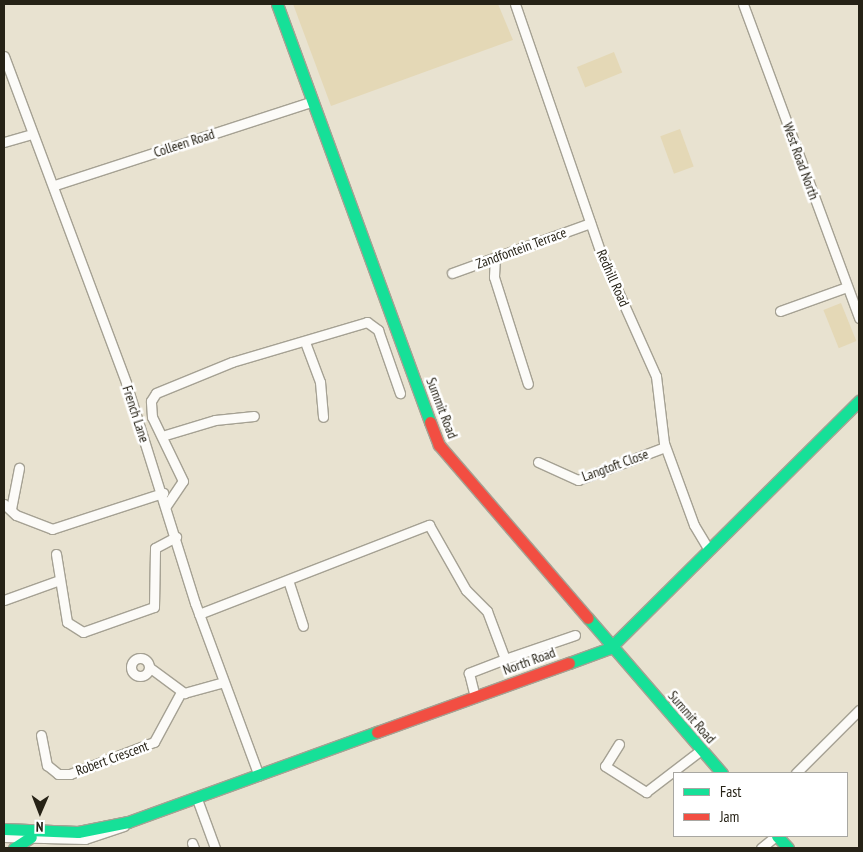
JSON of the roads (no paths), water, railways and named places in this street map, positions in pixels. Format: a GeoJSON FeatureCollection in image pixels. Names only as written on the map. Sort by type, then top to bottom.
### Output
{"type":"FeatureCollection","features":[{"type":"Feature","properties":{"kind":"street","name":"Summit Road"},"geometry":{"type":"LineString","coordinates":[[277,4],[439,445],[610,648],[721,772]]}},
{"type":"Feature","properties":{"kind":"street","name":"Redhill Road"},"geometry":{"type":"LineString","coordinates":[[515,4],[590,224],[656,376],[665,447],[694,525],[709,550]]}},
{"type":"Feature","properties":{"kind":"street","name":"West Road North"},"geometry":{"type":"LineString","coordinates":[[744,4],[859,318]]}},
{"type":"Feature","properties":{"kind":"street","name":"French Lane"},"geometry":{"type":"LineString","coordinates":[[4,56],[32,134],[55,185],[163,493],[199,614],[259,776]]}},
{"type":"Feature","properties":{"kind":"street","name":"Colleen Road"},"geometry":{"type":"LineString","coordinates":[[55,185],[313,101]]}},
{"type":"Feature","properties":{"kind":"street"},"geometry":{"type":"LineString","coordinates":[[4,142],[32,134]]}},
{"type":"Feature","properties":{"kind":"street","name":"Zandfontein Terrace"},"geometry":{"type":"LineString","coordinates":[[452,273],[590,224]]}},
{"type":"Feature","properties":{"kind":"street"},"geometry":{"type":"LineString","coordinates":[[495,257],[494,277],[528,384]]}},
{"type":"Feature","properties":{"kind":"street"},"geometry":{"type":"LineString","coordinates":[[780,311],[847,287]]}},
{"type":"Feature","properties":{"kind":"street"},"geometry":{"type":"LineString","coordinates":[[166,506],[183,481],[151,411],[154,395],[232,362],[305,342],[361,323],[373,325],[400,393]]}},
{"type":"Feature","properties":{"kind":"street"},"geometry":{"type":"LineString","coordinates":[[305,342],[320,382],[323,417]]}},
{"type":"Feature","properties":{"kind":"street","name":"North Road"},"geometry":{"type":"LineString","coordinates":[[4,837],[85,839],[610,648],[859,401]]}},
{"type":"Feature","properties":{"kind":"street"},"geometry":{"type":"LineString","coordinates":[[162,436],[215,420],[254,416]]}},
{"type":"Feature","properties":{"kind":"street","name":"Langtoft Close"},"geometry":{"type":"LineString","coordinates":[[538,462],[578,480],[665,447]]}},
{"type":"Feature","properties":{"kind":"street"},"geometry":{"type":"LineString","coordinates":[[19,468],[7,506],[52,529],[163,493]]}},
{"type":"Feature","properties":{"kind":"street"},"geometry":{"type":"LineString","coordinates":[[199,614],[429,525],[466,590],[487,611],[505,659]]}},
{"type":"Feature","properties":{"kind":"street"},"geometry":{"type":"LineString","coordinates":[[56,554],[67,622],[77,631],[92,630],[151,609],[158,601],[155,548],[176,537]]}},
{"type":"Feature","properties":{"kind":"street"},"geometry":{"type":"LineString","coordinates":[[4,600],[60,580]]}},
{"type":"Feature","properties":{"kind":"street"},"geometry":{"type":"LineString","coordinates":[[288,580],[303,626]]}},
{"type":"Feature","properties":{"kind":"street"},"geometry":{"type":"LineString","coordinates":[[475,696],[469,673],[575,635]]}},
{"type":"Feature","properties":{"kind":"street"},"geometry":{"type":"LineString","coordinates":[[149,667],[180,692],[224,682]]}},
{"type":"Feature","properties":{"kind":"street","name":"Robert Crescent"},"geometry":{"type":"LineString","coordinates":[[41,734],[47,765],[58,774],[70,774],[154,742],[167,725],[180,692]]}},
{"type":"Feature","properties":{"kind":"street"},"geometry":{"type":"LineString","coordinates":[[797,772],[859,710]]}},
{"type":"Feature","properties":{"kind":"street"},"geometry":{"type":"LineString","coordinates":[[619,744],[605,766],[646,792],[701,750]]}},
{"type":"Feature","properties":{"kind":"street"},"geometry":{"type":"LineString","coordinates":[[197,799],[215,848]]}},
{"type":"Feature","properties":{"kind":"street","name":"North Road"},"geometry":{"type":"LineString","coordinates":[[4,829],[67,833],[128,822]]}},
{"type":"Feature","properties":{"kind":"street"},"geometry":{"type":"LineString","coordinates":[[14,848],[31,837]]}},
{"type":"Feature","properties":{"kind":"street"},"geometry":{"type":"LineString","coordinates":[[762,848],[776,837]]}},
{"type":"Feature","properties":{"kind":"street"},"geometry":{"type":"LineString","coordinates":[[778,837],[788,848]]}}]}
